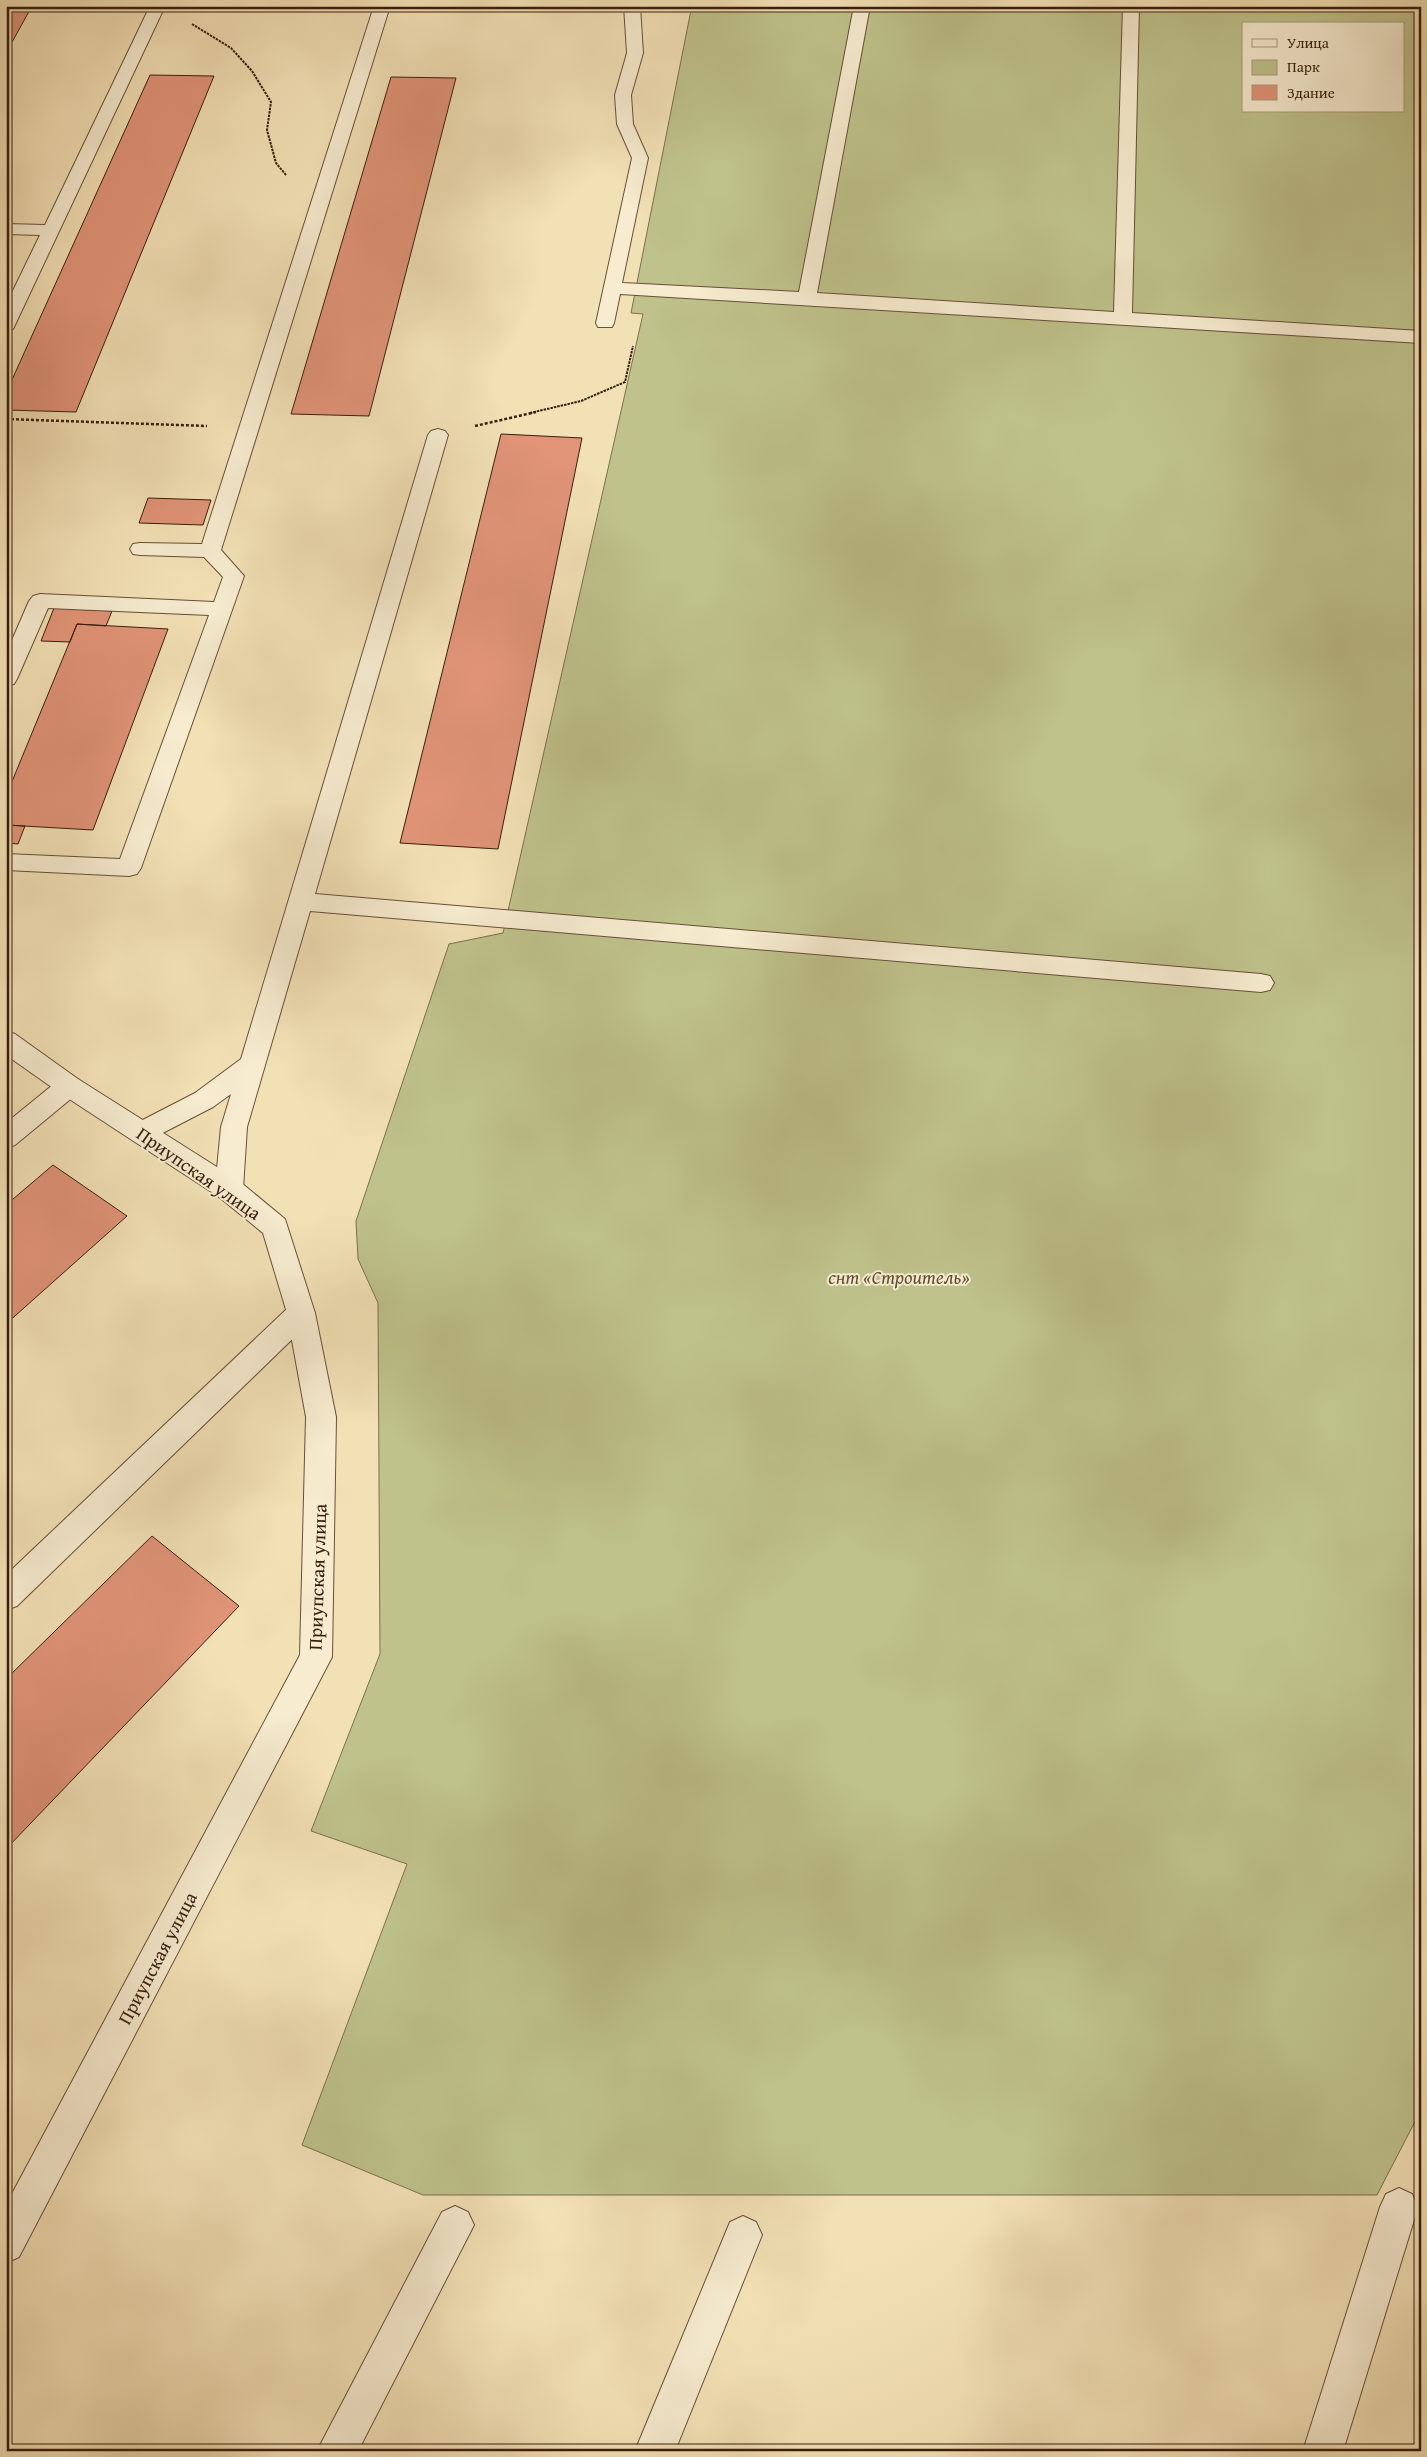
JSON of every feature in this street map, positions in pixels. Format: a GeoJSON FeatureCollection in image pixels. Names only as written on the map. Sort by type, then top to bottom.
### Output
{"type":"FeatureCollection","features":[{"type":"Feature","properties":{"kind":"street"},"geometry":{"type":"LineString","coordinates":[[210,551],[382,6]]}},
{"type":"Feature","properties":{"kind":"street"},"geometry":{"type":"LineString","coordinates":[[605,324],[640,158],[625,124],[623,95],[635,52],[632,6]]}},
{"type":"Feature","properties":{"kind":"street"},"geometry":{"type":"LineString","coordinates":[[807,298],[862,6]]}},
{"type":"Feature","properties":{"kind":"street"},"geometry":{"type":"LineString","coordinates":[[1124,319],[1131,6]]}},
{"type":"Feature","properties":{"kind":"street"},"geometry":{"type":"LineString","coordinates":[[6,326],[157,8]]}},
{"type":"Feature","properties":{"kind":"street"},"geometry":{"type":"LineString","coordinates":[[6,229],[52,230]]}},
{"type":"Feature","properties":{"kind":"street"},"geometry":{"type":"LineString","coordinates":[[613,288],[807,298],[1421,337]]}},
{"type":"Feature","properties":{"kind":"street"},"geometry":{"type":"LineString","coordinates":[[229,1189],[234,1127],[438,435]]}},
{"type":"Feature","properties":{"kind":"street"},"geometry":{"type":"LineString","coordinates":[[6,862],[129,868],[234,576],[210,551],[140,548]]}},
{"type":"Feature","properties":{"kind":"street"},"geometry":{"type":"LineString","coordinates":[[6,679],[40,601],[221,609]]}},
{"type":"Feature","properties":{"kind":"street"},"geometry":{"type":"LineString","coordinates":[[301,902],[1261,983]]}},
{"type":"Feature","properties":{"kind":"street","name":"Приупская улица"},"geometry":{"type":"LineString","coordinates":[[6,1041],[69,1086],[229,1189],[275,1227],[301,1314],[321,1417],[316,1657],[6,2244]]}},
{"type":"Feature","properties":{"kind":"street"},"geometry":{"type":"LineString","coordinates":[[142,1132],[204,1100],[254,1062]]}},
{"type":"Feature","properties":{"kind":"street"},"geometry":{"type":"LineString","coordinates":[[6,1138],[69,1086]]}},
{"type":"Feature","properties":{"kind":"street"},"geometry":{"type":"LineString","coordinates":[[6,1596],[301,1314]]}},
{"type":"Feature","properties":{"kind":"street"},"geometry":{"type":"LineString","coordinates":[[1323,2451],[1399,2207]]}},
{"type":"Feature","properties":{"kind":"street"},"geometry":{"type":"LineString","coordinates":[[336,2451],[454,2224]]}},
{"type":"Feature","properties":{"kind":"street"},"geometry":{"type":"LineString","coordinates":[[655,2451],[743,2235]]}},
{"type":"Feature","properties":{"kind":"path"},"geometry":{"type":"LineString","coordinates":[[157,8],[197,26],[231,48],[252,71],[271,102],[267,130],[276,163],[318,212]]}},
{"type":"Feature","properties":{"kind":"path"},"geometry":{"type":"LineString","coordinates":[[438,435],[581,400],[625,382]]}},
{"type":"Feature","properties":{"kind":"path"},"geometry":{"type":"LineString","coordinates":[[6,419],[250,428]]}},
{"type":"Feature","properties":{"kind":"green space","name":"снт «Строитель»"},"geometry":{"type":"Polygon","coordinates":[[[686,6],[1421,6],[1421,2110],[1377,2195],[423,2195],[302,2145],[407,1864],[311,1831],[380,1654],[378,1303],[358,1259],[356,1221],[449,944],[503,933],[643,314],[631,313],[691,10],[686,9],[686,6]]]}},
{"type":"Feature","properties":{"kind":"building"},"geometry":{"type":"Polygon","coordinates":[[[6,6],[32,6],[6,53],[6,6]]]}},
{"type":"Feature","properties":{"kind":"building"},"geometry":{"type":"Polygon","coordinates":[[[150,75],[214,76],[76,412],[6,410],[6,393],[150,75]]]}},
{"type":"Feature","properties":{"kind":"building"},"geometry":{"type":"Polygon","coordinates":[[[391,77],[456,78],[369,416],[291,414],[391,77]]]}},
{"type":"Feature","properties":{"kind":"building"},"geometry":{"type":"Polygon","coordinates":[[[501,434],[582,438],[498,849],[400,843],[501,434]]]}},
{"type":"Feature","properties":{"kind":"building"},"geometry":{"type":"Polygon","coordinates":[[[148,498],[211,500],[203,525],[139,523],[148,498]]]}},
{"type":"Feature","properties":{"kind":"building"},"geometry":{"type":"Polygon","coordinates":[[[54,608],[112,611],[106,626],[77,624],[70,642],[41,641],[54,608]]]}},
{"type":"Feature","properties":{"kind":"building"},"geometry":{"type":"Polygon","coordinates":[[[77,624],[168,629],[93,830],[6,825],[6,796],[77,624]]]}},
{"type":"Feature","properties":{"kind":"building"},"geometry":{"type":"Polygon","coordinates":[[[6,825],[25,826],[18,844],[6,843],[6,825]]]}},
{"type":"Feature","properties":{"kind":"building"},"geometry":{"type":"Polygon","coordinates":[[[53,1165],[127,1216],[6,1324],[6,1205],[53,1165]]]}},
{"type":"Feature","properties":{"kind":"building"},"geometry":{"type":"Polygon","coordinates":[[[152,1536],[239,1606],[6,1849],[6,1679],[152,1536]]]}}]}
